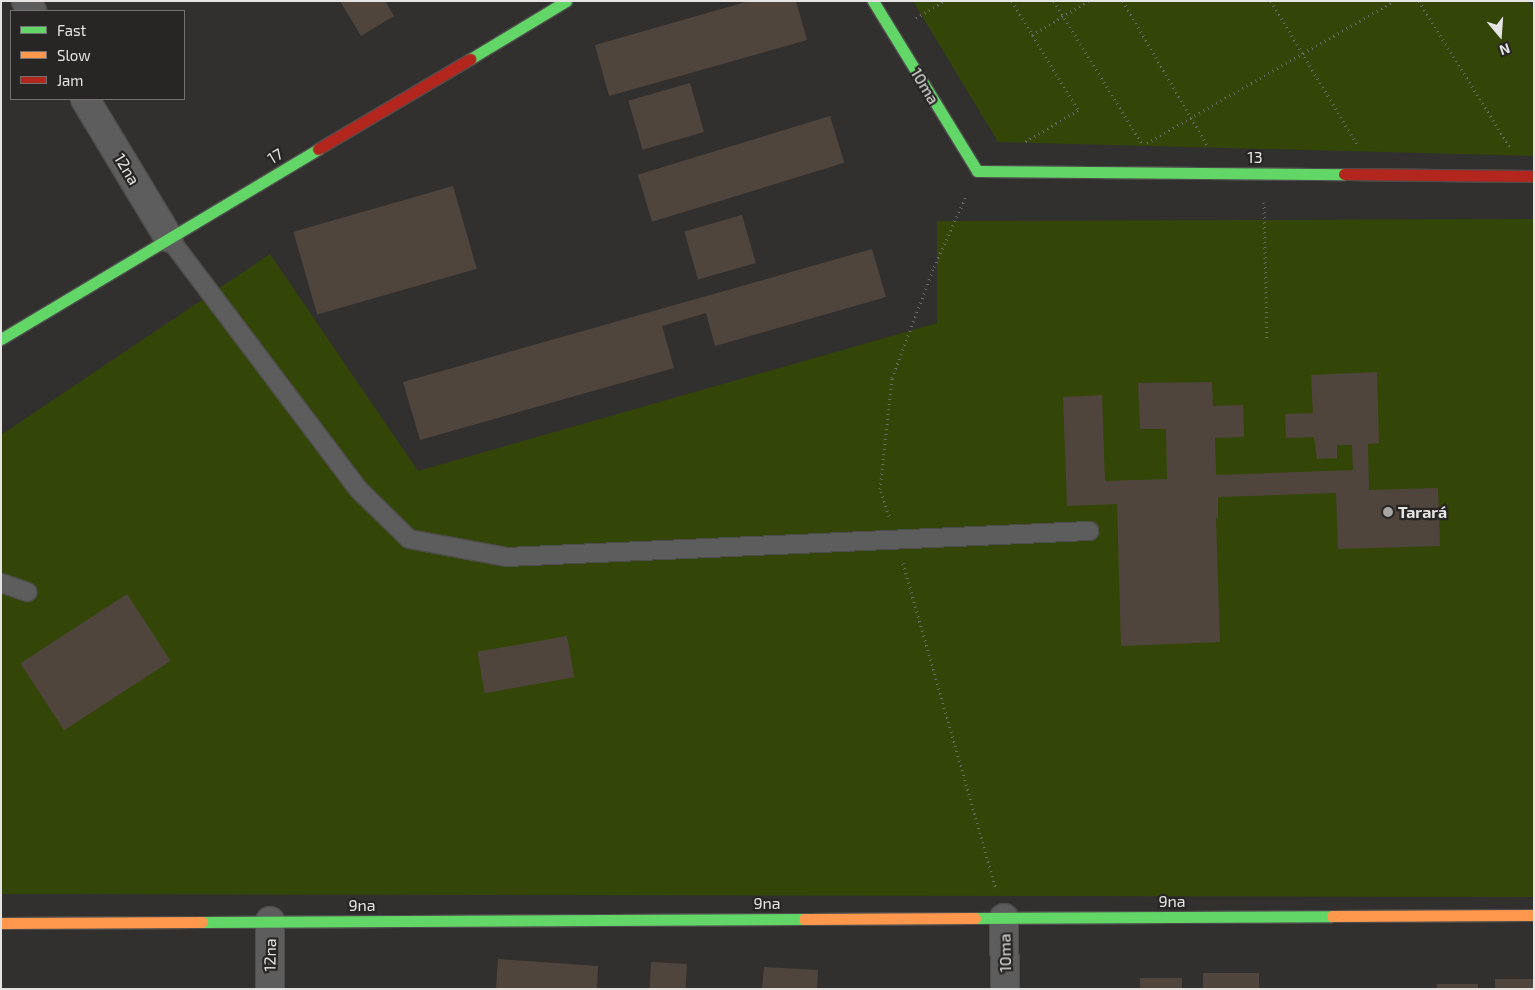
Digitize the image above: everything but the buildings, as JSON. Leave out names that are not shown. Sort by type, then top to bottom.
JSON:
[{"type":"street","name":"17","points":[[1,339],[566,1]]},
{"type":"street","name":"10ma","points":[[874,1],[977,171]]},
{"type":"street","name":"12na","points":[[86,100],[169,238]]},
{"type":"street","name":"13","points":[[977,171],[1530,176]]},
{"type":"street","name":"9na","points":[[1,923],[1534,915]]},
{"type":"street","name":"10ma","points":[[1004,918],[1005,989]]},
{"type":"street","name":"12na","points":[[270,921],[270,989]]},
{"type":"lane","points":[[169,238],[358,490],[409,539],[507,557],[1089,531]]},
{"type":"lane","points":[[1,582],[26,592]]},
{"type":"path","points":[[1012,1],[1078,110],[1019,146]]},
{"type":"path","points":[[1054,1],[1143,145],[1394,1]]},
{"type":"path","points":[[1032,35],[1088,1]]},
{"type":"path","points":[[1123,1],[1224,174]]},
{"type":"path","points":[[1270,1],[1375,175]]},
{"type":"path","points":[[1419,1],[1530,176]]},
{"type":"path","points":[[1263,174],[1267,341]]},
{"type":"green space","points":[[913,1],[1528,1],[1534,11],[1534,156],[998,142]]},
{"type":"green space","points":[[1534,219],[1534,897],[1,894],[1,435],[270,254],[418,471],[937,323],[937,221]]},
{"type":"traffic: fast","points":[[470,59],[566,1]]},
{"type":"traffic: fast","points":[[873,1],[977,171],[1344,174]]},
{"type":"traffic: fast","points":[[1,339],[318,149]]},
{"type":"traffic: fast","points":[[975,918],[1332,916]]},
{"type":"traffic: fast","points":[[202,922],[804,919]]},
{"type":"traffic: slow","points":[[1332,916],[1534,915]]},
{"type":"traffic: slow","points":[[804,919],[975,918]]},
{"type":"traffic: slow","points":[[1,923],[202,922]]},
{"type":"traffic: jam","points":[[318,149],[470,59]]},
{"type":"traffic: jam","points":[[1344,174],[1534,176]]},
{"type":"place","name":"Tarará","points":[[1388,512]]}]
